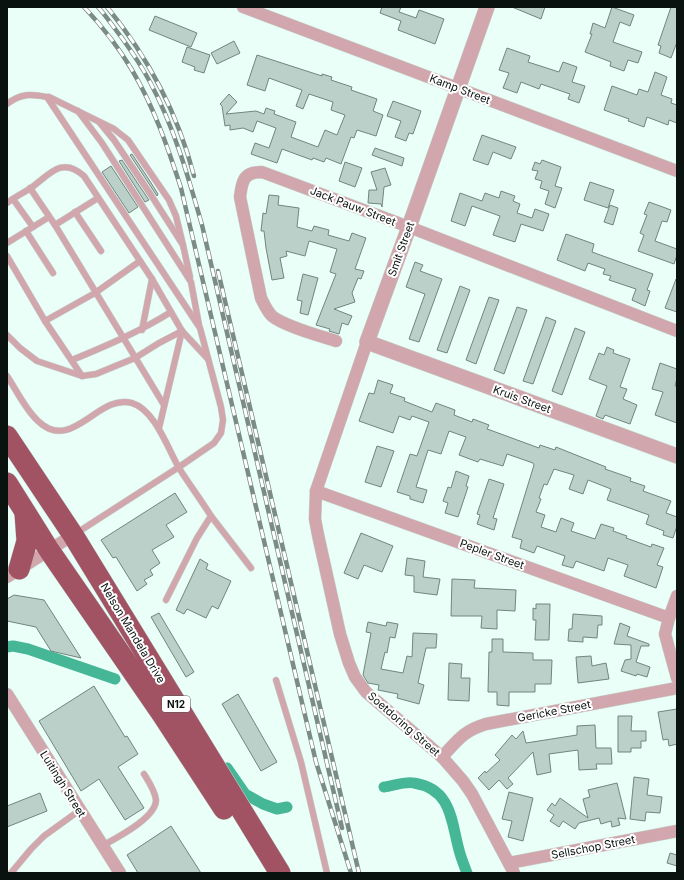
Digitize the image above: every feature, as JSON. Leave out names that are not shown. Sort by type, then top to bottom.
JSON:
[{"type":"highway","name":"Nelson Mandela Drive","points":[[7,436],[73,535],[280,873]]},
{"type":"highway","name":"Nelson Mandela Drive","points":[[7,482],[49,550],[162,714],[222,806],[262,873]]},
{"type":"highway","points":[[13,573],[27,541],[25,512]]},
{"type":"street","name":"Kamp Street","points":[[244,7],[677,171]]},
{"type":"street","name":"Smit Street","points":[[316,491],[367,342],[410,227],[487,7]]},
{"type":"street","name":"Jack Pauw Street","points":[[336,341],[282,322],[272,316],[266,309],[261,298],[240,197],[246,176],[252,172],[262,172],[410,227],[677,331]]},
{"type":"street","name":"Kruis Street","points":[[367,342],[677,456]]},
{"type":"street","name":"Pepler Street","points":[[316,491],[669,618]]},
{"type":"street","name":"Soetdoring Street","points":[[316,491],[315,518],[318,535],[340,634],[348,663],[355,677],[366,692],[442,757],[463,781],[472,794],[511,868]]},
{"type":"street","points":[[13,573],[73,535]]},
{"type":"street","points":[[677,596],[665,634],[677,678]]},
{"type":"street","name":"Gericke Street","points":[[442,757],[464,733],[473,728],[486,724],[677,688]]},
{"type":"street","name":"Luitingh Street","points":[[7,694],[120,873]]},
{"type":"street","name":"Sellschop Street","points":[[511,868],[677,831]]},
{"type":"lane","points":[[7,104],[14,98],[29,94],[47,97],[98,120],[114,129],[128,140],[158,182],[169,200],[176,216],[200,328],[224,420],[221,433],[214,442],[179,467],[73,535]]},
{"type":"lane","points":[[47,97],[200,328]]},
{"type":"lane","points":[[78,111],[102,143],[191,282]]},
{"type":"lane","points":[[98,120],[126,158],[183,245]]},
{"type":"lane","points":[[33,227],[10,201],[57,168],[67,166],[77,170],[84,176],[152,279],[182,331],[209,360]]},
{"type":"lane","points":[[30,188],[55,225],[164,405]]},
{"type":"lane","points":[[55,225],[98,198]]},
{"type":"lane","points":[[75,212],[100,251]]},
{"type":"lane","points":[[7,243],[50,217]]},
{"type":"lane","points":[[26,231],[53,272]]},
{"type":"lane","points":[[7,256],[45,321],[82,376]]},
{"type":"lane","points":[[45,321],[95,293],[140,261]]},
{"type":"lane","points":[[142,330],[152,279]]},
{"type":"lane","points":[[72,360],[142,330],[171,312]]},
{"type":"lane","points":[[7,335],[20,348],[38,361],[82,376],[96,374],[135,358],[182,331]]},
{"type":"lane","points":[[159,428],[182,331]]},
{"type":"lane","points":[[7,376],[39,422],[51,430],[64,431],[77,427],[106,406],[117,402],[132,403],[144,410],[159,428],[179,467],[211,516],[251,568]]},
{"type":"lane","points":[[166,600],[197,538],[211,516]]},
{"type":"lane","points":[[276,680],[301,762],[327,873]]},
{"type":"lane","points":[[102,846],[144,820],[152,812],[156,802],[153,791],[144,774]]},
{"type":"lane","points":[[11,873],[31,848],[44,836],[80,810]]},
{"type":"building","points":[[382,7],[401,7],[399,12],[416,18],[419,10],[444,19],[435,44],[398,30],[401,21],[380,13]]},
{"type":"building","points":[[512,7],[545,7],[541,19]]},
{"type":"building","points":[[612,7],[634,15],[630,26],[620,22],[613,42],[642,52],[638,63],[628,60],[624,71],[610,66],[611,62],[585,52],[592,34],[590,34],[593,23],[605,28]]},
{"type":"building","points":[[671,7],[677,7],[677,42],[671,58],[659,53],[661,46],[658,45]]},
{"type":"building","points":[[155,16],[197,33],[191,47],[149,30]]},
{"type":"building","points":[[234,41],[240,53],[217,64],[211,53]]},
{"type":"building","points":[[187,47],[210,55],[204,73],[194,70],[195,67],[182,62]]},
{"type":"building","points":[[507,48],[530,56],[528,62],[559,72],[563,62],[577,67],[572,82],[585,86],[579,103],[568,99],[570,94],[541,84],[539,89],[521,82],[517,93],[503,88],[509,73],[499,70]]},
{"type":"building","points":[[257,55],[322,76],[322,74],[332,77],[331,80],[352,87],[351,90],[377,99],[373,111],[383,115],[376,136],[357,130],[354,138],[351,137],[341,164],[326,158],[324,162],[313,158],[312,160],[282,149],[277,163],[251,154],[255,143],[269,148],[276,128],[257,121],[253,132],[243,128],[230,130],[230,125],[225,126],[222,106],[220,104],[229,94],[237,102],[226,114],[256,111],[264,114],[266,108],[275,111],[274,114],[296,122],[291,137],[318,147],[325,130],[337,135],[345,115],[331,110],[333,102],[309,94],[303,109],[296,106],[302,90],[269,78],[265,91],[247,85]]},
{"type":"building","points":[[655,72],[667,77],[661,95],[672,99],[671,103],[677,105],[677,123],[669,120],[668,125],[647,117],[644,127],[628,121],[629,119],[604,110],[612,86],[637,95],[639,89],[648,92]]},
{"type":"building","points":[[393,101],[421,111],[413,134],[409,133],[406,141],[395,137],[401,121],[387,116]]},
{"type":"building","points":[[482,135],[516,147],[511,159],[493,152],[488,165],[473,160]]},
{"type":"building","points":[[375,148],[404,158],[402,166],[372,155]]},
{"type":"building","points":[[132,154],[158,194],[157,196],[130,155]]},
{"type":"building","points":[[122,160],[149,200],[145,202],[119,161]]},
{"type":"building","points":[[542,160],[561,167],[555,186],[562,188],[555,208],[545,204],[549,191],[540,188],[542,181],[535,179],[538,171],[532,170],[535,162],[540,164]]},
{"type":"building","points":[[345,162],[362,168],[355,187],[339,181]]},
{"type":"building","points":[[111,166],[138,207],[129,213],[102,172]]},
{"type":"building","points":[[385,168],[391,185],[384,187],[382,207],[381,204],[368,203],[369,190],[377,190],[371,172]]},
{"type":"building","points":[[590,182],[614,190],[608,208],[584,200]]},
{"type":"building","points":[[501,191],[515,196],[513,201],[520,204],[517,213],[532,218],[535,209],[549,214],[543,231],[521,224],[515,242],[493,235],[500,216],[472,206],[465,226],[451,221],[460,193],[482,201],[485,193],[499,198]]},
{"type":"building","points":[[269,195],[279,196],[278,205],[299,208],[297,227],[312,231],[314,226],[329,230],[328,235],[349,241],[352,233],[366,238],[355,269],[364,271],[361,279],[358,278],[352,293],[355,302],[334,309],[352,316],[348,325],[342,323],[339,334],[329,331],[330,329],[316,325],[336,274],[330,272],[337,249],[309,241],[305,256],[286,251],[287,256],[280,258],[284,278],[272,280],[264,231],[261,231],[263,213],[266,214]]},
{"type":"building","points":[[649,202],[671,210],[667,222],[662,221],[655,241],[677,249],[674,264],[638,251],[644,235],[640,233],[647,215],[644,214]]},
{"type":"building","points":[[610,205],[618,208],[613,225],[604,222]]},
{"type":"building","points":[[566,234],[594,244],[592,252],[653,274],[647,290],[650,291],[645,306],[632,300],[636,289],[609,280],[611,276],[603,274],[605,269],[588,263],[585,271],[557,260]]},
{"type":"building","points":[[415,262],[423,265],[420,271],[442,279],[419,342],[409,339],[425,294],[406,287]]},
{"type":"building","points":[[303,274],[318,278],[308,315],[300,313],[302,301],[297,300]]},
{"type":"building","points":[[677,279],[677,312],[665,308]]},
{"type":"building","points":[[460,286],[470,290],[447,353],[437,350]]},
{"type":"building","points":[[489,297],[499,300],[476,364],[466,360]]},
{"type":"building","points":[[517,307],[527,310],[504,374],[494,370]]},
{"type":"building","points":[[546,317],[556,321],[533,384],[523,381]]},
{"type":"building","points":[[575,328],[585,332],[562,395],[552,391]]},
{"type":"building","points":[[607,347],[614,350],[613,353],[630,359],[620,387],[627,389],[623,399],[637,405],[630,424],[605,415],[603,419],[596,416],[607,386],[589,379],[599,353],[604,355]]},
{"type":"building","points":[[660,363],[677,369],[675,386],[677,386],[677,423],[655,415],[663,392],[652,389]]},
{"type":"building","points":[[378,380],[393,385],[390,393],[405,398],[404,401],[432,412],[436,403],[455,410],[454,415],[472,422],[473,419],[489,425],[487,429],[539,448],[540,445],[555,450],[556,447],[606,467],[605,469],[631,478],[630,481],[645,486],[643,491],[671,501],[666,513],[677,517],[677,526],[673,538],[663,535],[664,531],[646,524],[649,515],[607,500],[611,489],[588,480],[583,494],[569,489],[574,475],[554,469],[547,485],[544,484],[539,498],[541,499],[536,512],[545,515],[541,527],[556,532],[561,518],[574,523],[571,531],[595,539],[601,524],[614,528],[613,531],[627,536],[626,538],[651,547],[652,544],[664,548],[657,565],[663,567],[656,588],[624,576],[628,565],[608,558],[604,571],[576,561],[573,568],[562,565],[565,556],[537,546],[534,553],[520,548],[522,540],[512,537],[534,465],[533,463],[507,454],[503,466],[480,459],[478,462],[459,455],[466,437],[449,431],[441,454],[428,450],[416,487],[427,490],[423,503],[410,499],[410,496],[397,492],[410,454],[417,456],[429,422],[412,416],[410,420],[399,416],[393,433],[359,421],[369,393],[374,394]]},
{"type":"building","points":[[377,446],[394,451],[381,487],[365,482]]},
{"type":"building","points":[[456,471],[469,476],[466,486],[468,487],[458,517],[445,513],[448,503],[443,501],[448,487],[451,488]]},
{"type":"building","points":[[489,479],[504,484],[493,518],[497,519],[494,530],[477,524],[480,515],[477,514]]},
{"type":"building","points":[[175,493],[187,512],[166,525],[174,537],[152,550],[160,563],[150,570],[153,575],[144,580],[147,584],[137,591],[116,557],[113,558],[101,540]]},
{"type":"building","points":[[361,533],[393,546],[382,572],[364,565],[358,579],[344,573]]},
{"type":"building","points":[[407,558],[425,561],[423,577],[440,579],[437,595],[414,592],[414,576],[405,575]]},
{"type":"building","points":[[200,559],[208,564],[206,569],[231,581],[218,609],[212,606],[206,618],[187,609],[184,614],[176,610]]},
{"type":"building","points":[[452,579],[475,580],[474,588],[516,590],[515,611],[497,610],[497,629],[481,628],[482,616],[451,616]]},
{"type":"building","points":[[14,595],[44,600],[81,658],[51,651],[36,627],[7,621],[7,599]]},
{"type":"building","points":[[536,604],[550,604],[549,640],[535,640],[536,620],[533,620],[533,608],[536,609]]},
{"type":"building","points":[[159,613],[194,672],[186,677],[151,617]]},
{"type":"building","points":[[573,614],[602,616],[602,625],[598,625],[597,638],[583,637],[583,642],[568,641],[569,629],[572,629]]},
{"type":"building","points":[[368,622],[386,626],[387,622],[398,624],[395,638],[390,637],[387,653],[385,652],[381,669],[403,673],[407,656],[412,657],[413,633],[437,634],[436,648],[426,648],[418,683],[424,685],[419,704],[397,698],[398,694],[378,690],[379,685],[368,683],[363,675],[371,633],[366,632]]},
{"type":"building","points":[[620,623],[630,627],[627,636],[649,644],[649,646],[641,646],[636,662],[650,667],[647,677],[637,674],[636,676],[621,671],[625,660],[631,659],[631,645],[614,644]]},
{"type":"building","points":[[492,639],[503,639],[503,652],[533,653],[533,660],[552,660],[551,684],[535,684],[535,692],[509,692],[509,706],[497,705],[497,692],[488,692],[489,652],[492,652]]},
{"type":"building","points":[[591,656],[592,666],[606,663],[609,679],[578,683],[576,657]]},
{"type":"building","points":[[449,663],[462,664],[461,678],[470,678],[469,701],[448,700]]},
{"type":"building","points":[[94,686],[125,737],[127,736],[138,754],[118,767],[144,808],[125,820],[99,779],[81,791],[39,721]]},
{"type":"building","points":[[238,694],[277,762],[261,771],[222,704]]},
{"type":"building","points":[[677,709],[677,744],[669,746],[668,739],[663,740],[658,712]]},
{"type":"building","points":[[618,716],[632,716],[631,731],[646,731],[646,741],[641,741],[641,748],[631,748],[631,752],[618,752]]},
{"type":"building","points":[[595,725],[596,748],[611,748],[612,764],[596,764],[597,769],[579,770],[578,750],[549,754],[551,772],[537,775],[533,752],[508,778],[513,784],[507,789],[499,780],[489,790],[478,778],[500,760],[495,755],[512,735],[516,739],[523,731],[526,743],[577,735],[577,726]]},
{"type":"building","points":[[634,777],[649,779],[647,795],[662,797],[660,813],[646,812],[645,821],[630,819]]},
{"type":"building","points":[[617,783],[626,819],[618,818],[620,825],[612,827],[611,821],[601,824],[599,818],[579,823],[575,829],[563,821],[559,827],[550,821],[554,815],[547,810],[552,803],[555,806],[560,798],[588,818],[583,799],[590,797],[588,790]]},
{"type":"building","points":[[509,792],[533,798],[523,841],[508,837],[512,821],[502,819]]},
{"type":"building","points":[[40,793],[47,811],[7,827],[7,806]]},
{"type":"building","points":[[171,826],[201,873],[138,873],[127,855]]},
{"type":"building","points":[[670,853],[677,855],[677,866],[667,863]]},
{"type":"waterway","points":[[7,647],[13,646],[28,649],[115,679]]},
{"type":"waterway","points":[[227,768],[245,794],[263,804],[277,809],[287,807]]},
{"type":"waterway","points":[[384,787],[403,783],[414,783],[427,786],[443,799],[448,808],[467,873]]},
{"type":"railway","points":[[84,7],[116,45],[140,84],[160,128],[181,188],[316,762],[351,873]]},
{"type":"railway","points":[[98,7],[126,43],[159,99],[180,152],[202,225],[342,828]]},
{"type":"railway","points":[[107,7],[136,46],[160,87],[179,130],[194,176]]},
{"type":"railway","points":[[218,271],[359,873]]}]
